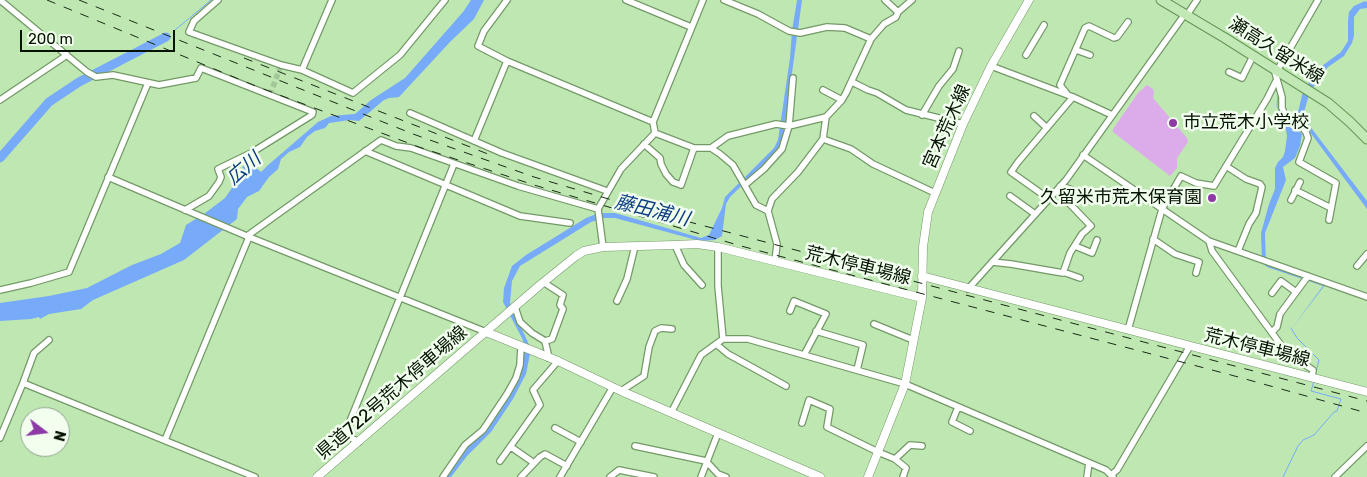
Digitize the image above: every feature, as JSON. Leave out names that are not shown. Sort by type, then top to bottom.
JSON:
[{"type":"main road","name":"宮本荒木線","points":[[922,276],[925,226],[935,193],[963,124],[991,66],[1029,0]]},
{"type":"main road","name":"瀬高久留米線","points":[[1161,0],[1253,56],[1276,74],[1328,103],[1367,139]]},
{"type":"main road","name":"荒木停車場線","points":[[486,332],[543,282],[584,251],[603,247],[697,244],[718,246],[922,298],[922,276],[1367,392]]},
{"type":"main road","points":[[868,477],[905,384],[922,298]]},
{"type":"main road","points":[[486,332],[558,361],[621,391],[820,477]]},
{"type":"main road","name":"県道722号荒木停車場線","points":[[317,477],[486,332]]},
{"type":"street","points":[[0,0],[87,72],[96,77],[113,75],[129,77],[159,85],[196,78],[201,68],[313,112],[312,115],[251,153],[218,169],[221,177],[220,182],[209,196],[185,210]]},
{"type":"street","points":[[218,0],[194,21],[189,32],[281,65],[302,70],[353,93],[400,55],[445,0]]},
{"type":"street","points":[[302,70],[332,0]]},
{"type":"street","points":[[507,0],[484,31],[478,46],[507,61],[653,122]]},
{"type":"street","points":[[626,0],[691,27]]},
{"type":"street","points":[[655,133],[653,122],[703,0]]},
{"type":"street","points":[[724,0],[758,14],[789,31],[800,33],[828,27],[845,28],[871,40]]},
{"type":"street","points":[[885,0],[898,12]]},
{"type":"street","points":[[711,148],[728,136],[776,124],[788,126],[826,117],[842,100],[871,40],[884,24],[896,17],[898,12],[912,0]]},
{"type":"street","points":[[968,289],[1060,186],[1197,0]]},
{"type":"street","points":[[1128,330],[1162,209],[1181,176],[1196,183],[1214,186],[1267,99],[1276,74],[1318,0]]},
{"type":"street","points":[[1070,96],[1060,85],[1085,28],[1089,26],[1114,38],[1117,37],[1128,22]]},
{"type":"street","points":[[1026,55],[1044,25]]},
{"type":"street","points":[[1076,50],[1090,55]]},
{"type":"street","points":[[922,115],[939,86],[953,69],[959,51]]},
{"type":"street","points":[[0,100],[67,55]]},
{"type":"street","points":[[1229,72],[1242,78],[1253,56]]},
{"type":"street","points":[[474,141],[507,61]]},
{"type":"street","points":[[991,66],[1070,96],[1112,115]]},
{"type":"street","points":[[1276,74],[1282,97],[1282,108],[1286,118],[1290,122],[1300,124],[1307,136],[1299,162],[1336,183],[1329,220]]},
{"type":"street","points":[[745,185],[782,149],[788,126],[793,78]]},
{"type":"street","points":[[852,82],[884,96],[906,110],[963,124]]},
{"type":"street","points":[[0,290],[69,272],[148,83]]},
{"type":"street","points":[[823,90],[842,100]]},
{"type":"street","points":[[1049,199],[1011,172],[1070,96]]},
{"type":"street","points":[[410,113],[474,141],[607,191]]},
{"type":"street","points":[[1034,116],[1047,128]]},
{"type":"street","points":[[775,261],[776,241],[768,212],[772,199],[798,172],[823,139],[826,117]]},
{"type":"street","points":[[603,247],[598,209],[621,169],[655,133]]},
{"type":"street","points":[[655,133],[694,148],[711,148],[720,154],[733,165],[756,205],[768,212]]},
{"type":"street","points":[[823,139],[851,149],[873,164],[935,193]]},
{"type":"street","points":[[165,440],[247,236],[381,140],[396,146],[411,148],[518,186],[598,209]]},
{"type":"street","points":[[644,144],[660,158],[661,164],[673,182],[681,184],[694,148]]},
{"type":"street","points":[[366,151],[520,216],[570,223]]},
{"type":"street","points":[[1083,155],[1210,241],[1367,297]]},
{"type":"street","points":[[359,442],[347,436],[346,431],[454,164]]},
{"type":"street","points":[[1226,166],[1246,179],[1260,184],[1262,187],[1256,213],[1249,224],[1238,251]]},
{"type":"street","points":[[108,177],[192,214],[486,332]]},
{"type":"street","points":[[1291,200],[1300,182]]},
{"type":"street","points":[[1060,186],[1073,190],[1067,201],[1091,226],[1082,234],[1066,261],[1063,272]]},
{"type":"street","points":[[1295,190],[1331,208]]},
{"type":"street","points":[[1010,196],[1035,214]]},
{"type":"street","points":[[1154,239],[1175,254],[1199,262],[1196,273]]},
{"type":"street","points":[[1075,246],[1092,253],[1097,240]]},
{"type":"street","points":[[1210,241],[1212,251],[1286,352],[1313,370],[1312,378]]},
{"type":"street","points":[[675,245],[684,266],[702,285]]},
{"type":"street","points":[[617,301],[627,279],[635,246]]},
{"type":"street","points":[[718,246],[718,286],[723,339]]},
{"type":"street","points":[[1357,266],[1367,254]]},
{"type":"street","points":[[992,262],[1063,272],[1080,278]]},
{"type":"street","points":[[1272,332],[1277,327],[1280,314],[1308,276]]},
{"type":"street","points":[[1272,293],[1281,281],[1296,292]]},
{"type":"street","points":[[543,282],[563,296],[560,305],[563,309],[552,339],[545,341]]},
{"type":"street","points":[[790,311],[794,301],[826,314],[804,355]]},
{"type":"street","points":[[515,307],[520,322],[545,341],[549,358]]},
{"type":"street","points":[[874,324],[914,340]]},
{"type":"street","points":[[621,391],[644,376],[649,347],[655,331],[660,328],[672,329]]},
{"type":"street","points":[[816,331],[863,345],[857,370]]},
{"type":"street","points":[[671,413],[701,355],[723,339],[748,339],[905,384],[1106,470],[1112,476],[1190,346]]},
{"type":"street","points":[[0,438],[34,353],[49,340]]},
{"type":"street","points":[[716,344],[728,354],[786,386]]},
{"type":"street","points":[[443,477],[466,445],[483,430],[507,394],[516,378],[520,365],[520,346]]},
{"type":"street","points":[[500,461],[540,406],[533,390],[558,361]]},
{"type":"street","points":[[23,383],[255,477]]},
{"type":"street","points":[[560,477],[613,387]]},
{"type":"street","points":[[802,423],[809,400],[830,409],[827,427],[896,459],[906,468],[903,477]]},
{"type":"street","points":[[958,407],[952,422],[970,431]]},
{"type":"street","points":[[555,428],[581,442]]},
{"type":"street","points":[[701,477],[718,433]]},
{"type":"street","points":[[896,459],[910,445],[922,446]]},
{"type":"street","points":[[635,446],[706,461],[718,474],[726,477]]},
{"type":"street","points":[[1336,477],[1367,446]]},
{"type":"street","points":[[511,447],[534,463]]},
{"type":"street","points":[[521,477],[540,456],[545,454],[567,466]]},
{"type":"street","points":[[1086,477],[1089,464]]},
{"type":"street","points":[[610,477],[619,470],[654,477]]},
{"type":"shaded area","points":[[1147,85],[1153,89],[1153,98],[1187,138],[1188,142],[1177,158],[1177,168],[1170,176],[1113,132],[1113,129],[1138,93]]},
{"type":"water","name":"広川","points":[[471,0],[484,0],[474,19],[399,97],[384,100],[359,121],[350,120],[329,123],[325,128],[315,131],[307,137],[300,147],[289,152],[281,159],[278,169],[269,177],[259,191],[247,197],[238,209],[237,219],[184,260],[93,300],[81,309],[49,314],[40,319],[39,317],[0,321],[0,303],[87,288],[132,265],[161,254],[180,243],[186,225],[225,198],[234,185],[243,177],[244,169],[242,167],[250,163],[261,172],[318,122],[331,116],[355,114],[371,100],[405,78],[463,12]]},
{"type":"water","points":[[797,0],[802,0],[785,124],[780,146],[730,197],[726,204],[722,236],[715,240],[700,241],[615,218],[604,218],[591,222],[520,266],[512,281],[510,303],[531,349],[526,374],[513,399],[491,432],[467,456],[451,477],[446,477],[513,387],[523,340],[503,302],[504,288],[512,266],[526,255],[586,218],[599,213],[615,213],[701,238],[709,235],[722,208],[725,197],[774,148],[778,140]]},
{"type":"water","points":[[1365,1],[1367,2],[1367,8],[1360,9],[1354,17],[1352,43],[1344,56],[1328,67],[1319,77],[1309,95],[1304,112],[1309,125],[1367,201],[1367,209],[1301,120],[1297,128],[1302,134],[1300,146],[1295,158],[1283,167],[1286,180],[1265,233],[1266,265],[1325,285],[1292,328],[1323,286],[1267,267],[1262,263],[1261,233],[1275,189],[1275,168],[1285,151],[1287,136],[1285,124],[1288,127],[1294,125],[1303,91],[1319,68],[1341,52],[1348,41],[1349,12],[1354,6]]},
{"type":"waterway","points":[[175,30],[211,0]]},
{"type":"waterway","points":[[0,158],[49,102],[79,82],[166,37]]},
{"type":"waterway","points":[[1282,68],[1300,37]]},
{"type":"waterway","points":[[1089,153],[1163,50]]},
{"type":"waterway","points":[[1276,87],[1278,94],[1277,106],[1285,124]]},
{"type":"waterway","points":[[1291,328],[1297,338],[1319,360],[1316,372]]},
{"type":"waterway","points":[[1283,477],[1298,446],[1303,440],[1314,435],[1337,411],[1341,399],[1311,391],[1314,381]]},
{"type":"tunnel","points":[[270,95],[281,65]]},
{"type":"railway","points":[[47,0],[258,87],[419,147],[534,185],[741,246],[1231,375],[1367,413]]},
{"type":"railway","points":[[79,0],[413,134],[534,177],[663,215],[1367,401]]},
{"type":"railway","points":[[244,58],[493,156]]},
{"type":"place","name":"市立荒木小学校","points":[[1173,123]]},
{"type":"place","name":"久留米市荒木保育園","points":[[1212,198]]},
{"type":"water label","name":"藤田浦川","points":[[652,211]]}]
